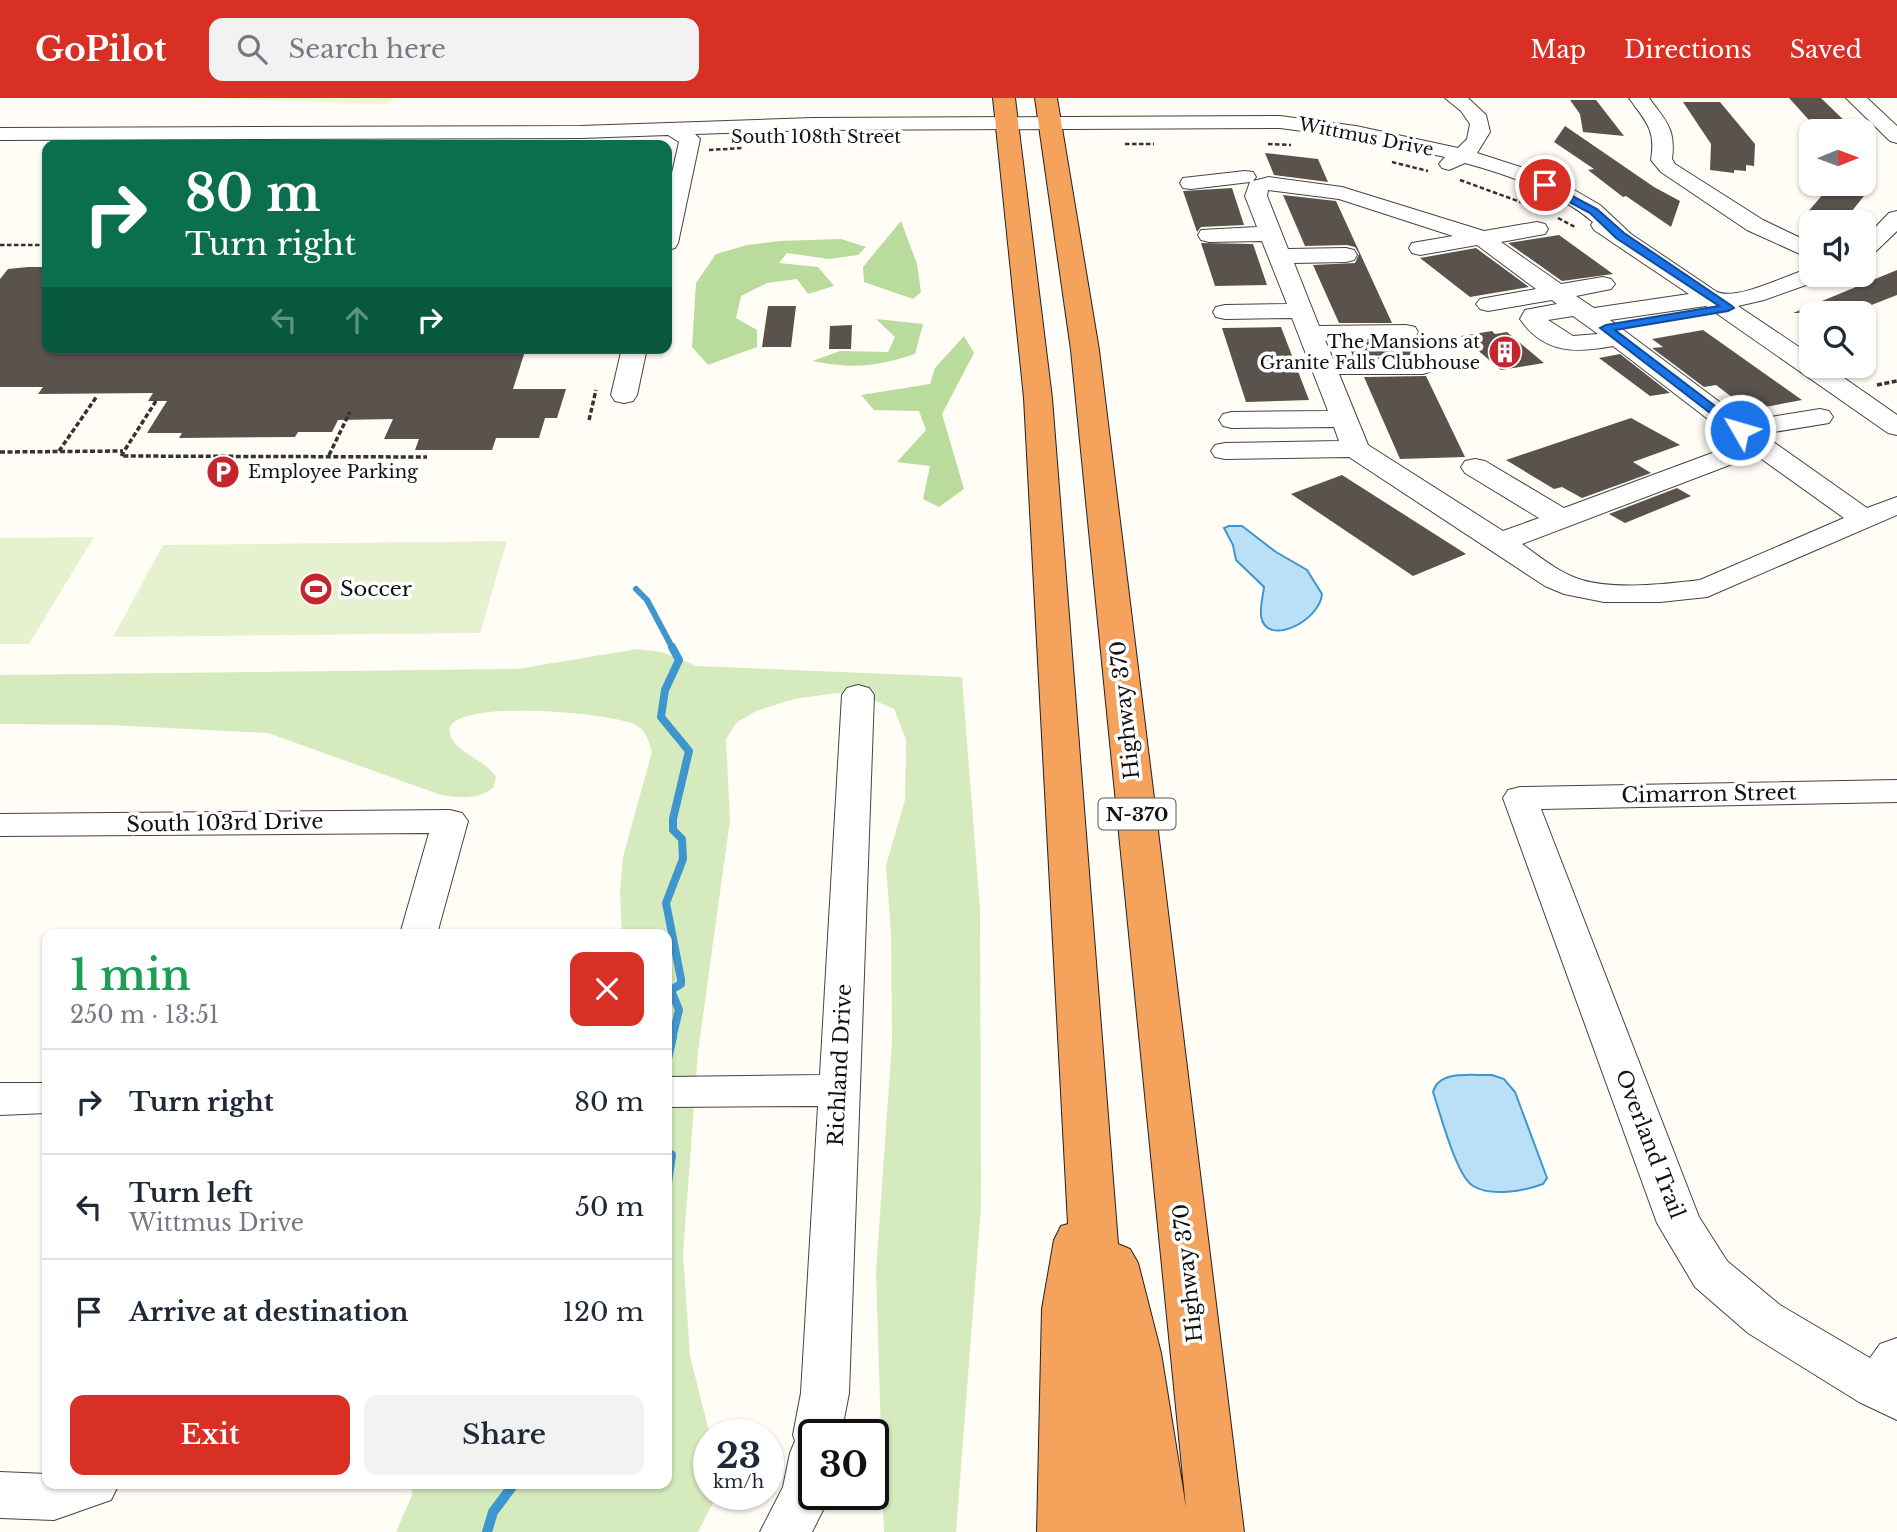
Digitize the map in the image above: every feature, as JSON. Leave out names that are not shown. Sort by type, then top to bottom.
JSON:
[{"type":"highway","points":[[1007,119],[1038,398],[1112,1532]]},
{"type":"highway","name":"Highway 370","points":[[1050,119],[1085,350],[1216,1532]]},
{"type":"highway","points":[[1065,1532],[1067,1309],[1089,1169]]},
{"type":"highway","points":[[1089,1169],[1135,1353],[1162,1532]]},
{"type":"street","points":[[908,98],[909,128]]},
{"type":"street","points":[[1455,98],[1476,113],[1480,122],[1478,140],[1456,160]]},
{"type":"street","points":[[1639,98],[1661,128],[1664,142],[1661,160],[1668,168],[1755,225],[1799,246]]},
{"type":"street","points":[[1856,98],[1897,137]]},
{"type":"street","name":"South 108th Street","points":[[0,134],[339,140],[580,132],[909,128],[1007,119]]},
{"type":"street","name":"South 108th Street","points":[[672,141],[1007,119]]},
{"type":"street","name":"Wittmus Drive","points":[[1007,119],[1050,119],[1305,138],[1456,160],[1548,198],[1620,236],[1799,358]]},
{"type":"street","name":"South 108th Street","points":[[580,132],[662,140]]},
{"type":"street","points":[[672,205],[683,142]]},
{"type":"street","points":[[1255,158],[1254,181],[1258,186],[1256,196],[1356,449],[1370,461],[1558,581],[1576,589],[1602,592],[1692,591],[1707,588],[1897,505]]},
{"type":"street","points":[[1191,183],[1254,181],[1366,189],[1480,237],[1749,438],[1852,513],[1863,518]]},
{"type":"street","points":[[1876,241],[1897,218]]},
{"type":"street","points":[[1420,248],[1537,229]]},
{"type":"street","points":[[1209,235],[1346,255]]},
{"type":"street","points":[[1598,323],[1720,303],[1756,295],[1799,280]]},
{"type":"street","points":[[1488,304],[1603,284]]},
{"type":"street","points":[[1226,303],[1303,313],[1406,332]]},
{"type":"street","points":[[1303,313],[1376,316]]},
{"type":"street","points":[[624,395],[634,354]]},
{"type":"street","points":[[1324,367],[1423,366]]},
{"type":"street","name":"Wittmus Drive","points":[[1828,378],[1897,427]]},
{"type":"street","points":[[1500,542],[1561,519],[1749,438],[1820,417]]},
{"type":"street","points":[[1232,420],[1345,419]]},
{"type":"street","points":[[1225,452],[1356,449]]},
{"type":"street","points":[[1475,467],[1561,519]]},
{"type":"street","name":"Richland Drive","points":[[820,1419],[825,1393],[859,695]]},
{"type":"street","name":"Cimarron Street","points":[[1520,798],[1897,791]]},
{"type":"street","name":"Overland Trail","points":[[1520,798],[1679,1223],[1711,1274],[1764,1319],[1890,1381]]},
{"type":"street","name":"South 103rd Drive","points":[[0,825],[450,821],[420,929]]},
{"type":"street","points":[[672,1091],[839,1090]]},
{"type":"street","points":[[0,1099],[42,1098]]},
{"type":"street","points":[[0,1495],[54,1497],[79,1489]]},
{"type":"street","points":[[785,1532],[798,1508]]},
{"type":"path","points":[[0,245],[42,245]]},
{"type":"path","points":[[1866,387],[1897,381]]},
{"type":"path","points":[[58,452],[97,396]]},
{"type":"path","points":[[156,401],[121,456],[427,457]]},
{"type":"path","points":[[589,420],[593,404]]},
{"type":"path","points":[[329,455],[350,412]]},
{"type":"path","points":[[0,452],[124,451]]},
{"type":"shaded area","points":[[199,98],[394,98],[387,104]]},
{"type":"green space","points":[[901,221],[917,264],[921,292],[913,299],[864,282],[863,267]]},
{"type":"green space","points":[[841,239],[866,247],[858,255],[829,259],[787,253],[779,263],[818,267],[834,286],[808,294],[797,279],[767,283],[741,296],[736,318],[757,330],[757,347],[708,365],[692,347],[696,283],[716,254],[747,245],[779,241]]},
{"type":"green space","points":[[876,319],[923,324],[915,354],[888,362],[864,365],[812,361],[840,351],[888,352],[895,337]]},
{"type":"green space","points":[[964,336],[974,353],[942,414],[964,489],[939,507],[923,499],[930,466],[897,462],[926,430],[919,411],[874,410],[861,395],[930,384],[935,368]]},
{"type":"green space","points":[[94,537],[29,644],[0,644],[0,538]]},
{"type":"green space","name":"Soccer","points":[[507,541],[480,633],[113,637],[163,545]]},
{"type":"green space","points":[[637,649],[662,652],[696,666],[962,677],[980,909],[981,1207],[956,1532],[884,1532],[883,1510],[889,1510],[889,1419],[881,1419],[876,1272],[892,1041],[891,934],[886,865],[905,800],[906,739],[894,709],[869,698],[837,693],[794,699],[756,711],[736,723],[726,739],[730,820],[698,1052],[683,1254],[690,1356],[706,1419],[693,1419],[693,1510],[709,1510],[698,1532],[396,1532],[413,1489],[672,1489],[672,929],[622,929],[620,891],[623,857],[652,752],[647,737],[636,725],[621,720],[564,712],[498,711],[471,715],[454,722],[450,734],[458,747],[496,777],[493,788],[474,796],[441,795],[268,733],[110,725],[0,724],[0,675],[517,669]]},
{"type":"water","points":[[1242,526],[1276,552],[1307,570],[1322,594],[1319,604],[1303,621],[1282,630],[1272,630],[1265,625],[1261,616],[1264,587],[1236,560],[1233,545],[1224,528]]},
{"type":"water","points":[[1492,1075],[1504,1079],[1515,1092],[1547,1178],[1543,1184],[1517,1191],[1489,1191],[1473,1186],[1461,1170],[1449,1143],[1433,1092],[1436,1085],[1449,1077]]},
{"type":"building","points":[[1789,98],[1821,98],[1843,119],[1808,119]]},
{"type":"building","points":[[1570,100],[1596,100],[1624,136],[1583,132],[1580,114]]},
{"type":"building","points":[[1683,102],[1720,102],[1755,144],[1754,166],[1746,165],[1746,171],[1734,170],[1734,173],[1710,170],[1711,144]]},
{"type":"building","points":[[1565,126],[1654,187],[1680,201],[1671,227],[1626,196],[1623,197],[1588,170],[1594,169],[1554,142]]},
{"type":"building","points":[[1265,153],[1318,159],[1328,182],[1274,175]]},
{"type":"building","points":[[1232,188],[1244,225],[1201,227],[1197,232],[1183,191]]},
{"type":"building","points":[[1283,195],[1336,201],[1392,323],[1339,323],[1313,265],[1355,263],[1359,254],[1355,247],[1347,245],[1305,246]]},
{"type":"building","points":[[1822,196],[1864,196],[1853,210],[1809,210]]},
{"type":"building","points":[[1559,235],[1613,274],[1562,281],[1508,243]]},
{"type":"building","points":[[1201,243],[1253,244],[1267,285],[1215,286]]},
{"type":"building","points":[[1476,248],[1529,287],[1470,297],[1420,258]]},
{"type":"building","points":[[42,267],[42,354],[524,354],[513,389],[566,389],[557,418],[545,418],[539,438],[496,438],[492,450],[415,450],[419,439],[384,439],[393,419],[338,420],[332,432],[298,432],[295,437],[179,438],[182,433],[147,433],[167,401],[148,401],[153,393],[38,394],[43,387],[0,387],[0,279],[8,269]]},
{"type":"building","points":[[1897,270],[1897,295],[1876,303],[1876,301],[1822,301],[1856,287],[1876,287],[1876,279]]},
{"type":"building","points":[[768,306],[796,306],[791,347],[762,347]]},
{"type":"building","points":[[852,325],[851,349],[829,349],[830,326]]},
{"type":"building","points":[[1281,327],[1309,400],[1246,402],[1222,328]]},
{"type":"building","points":[[1703,330],[1802,400],[1749,410],[1716,385],[1704,387],[1652,348],[1663,347],[1652,339]]},
{"type":"building","name":"The Mansions at Granite Falls Clubhouse","points":[[1492,331],[1495,334],[1507,332],[1544,363],[1501,370],[1461,336]]},
{"type":"building","points":[[1409,341],[1416,355],[1353,356],[1347,342]]},
{"type":"building","points":[[1620,354],[1670,393],[1650,396],[1599,358]]},
{"type":"building","points":[[1426,376],[1465,457],[1400,459],[1364,377]]},
{"type":"building","points":[[1631,418],[1680,445],[1633,462],[1651,473],[1582,498],[1562,487],[1554,489],[1506,460]]},
{"type":"building","points":[[1342,475],[1466,554],[1413,576],[1291,494]]},
{"type":"building","points":[[1677,488],[1691,496],[1625,523],[1609,514]]},
{"type":"waterway","points":[[636,589],[647,600],[673,649]]},
{"type":"waterway","points":[[671,929],[666,903],[683,859],[682,839],[673,830],[673,819],[689,751],[661,717],[665,690],[679,660],[672,647]]},
{"type":"waterway","points":[[672,933],[681,984],[672,989]]},
{"type":"waterway","points":[[672,992],[679,1010],[672,1039]]},
{"type":"waterway","points":[[487,1532],[493,1512],[510,1489]]},
{"type":"place","name":"The Mansions at Granite Falls Clubhouse","points":[[1505,352]]},
{"type":"place","name":"Employee Parking","points":[[223,472]]},
{"type":"place","name":"Soccer","points":[[316,589]]},
{"type":"route","points":[[1545,185],[1593,211],[1620,236],[1728,308],[1606,328],[1740,430]]}]
